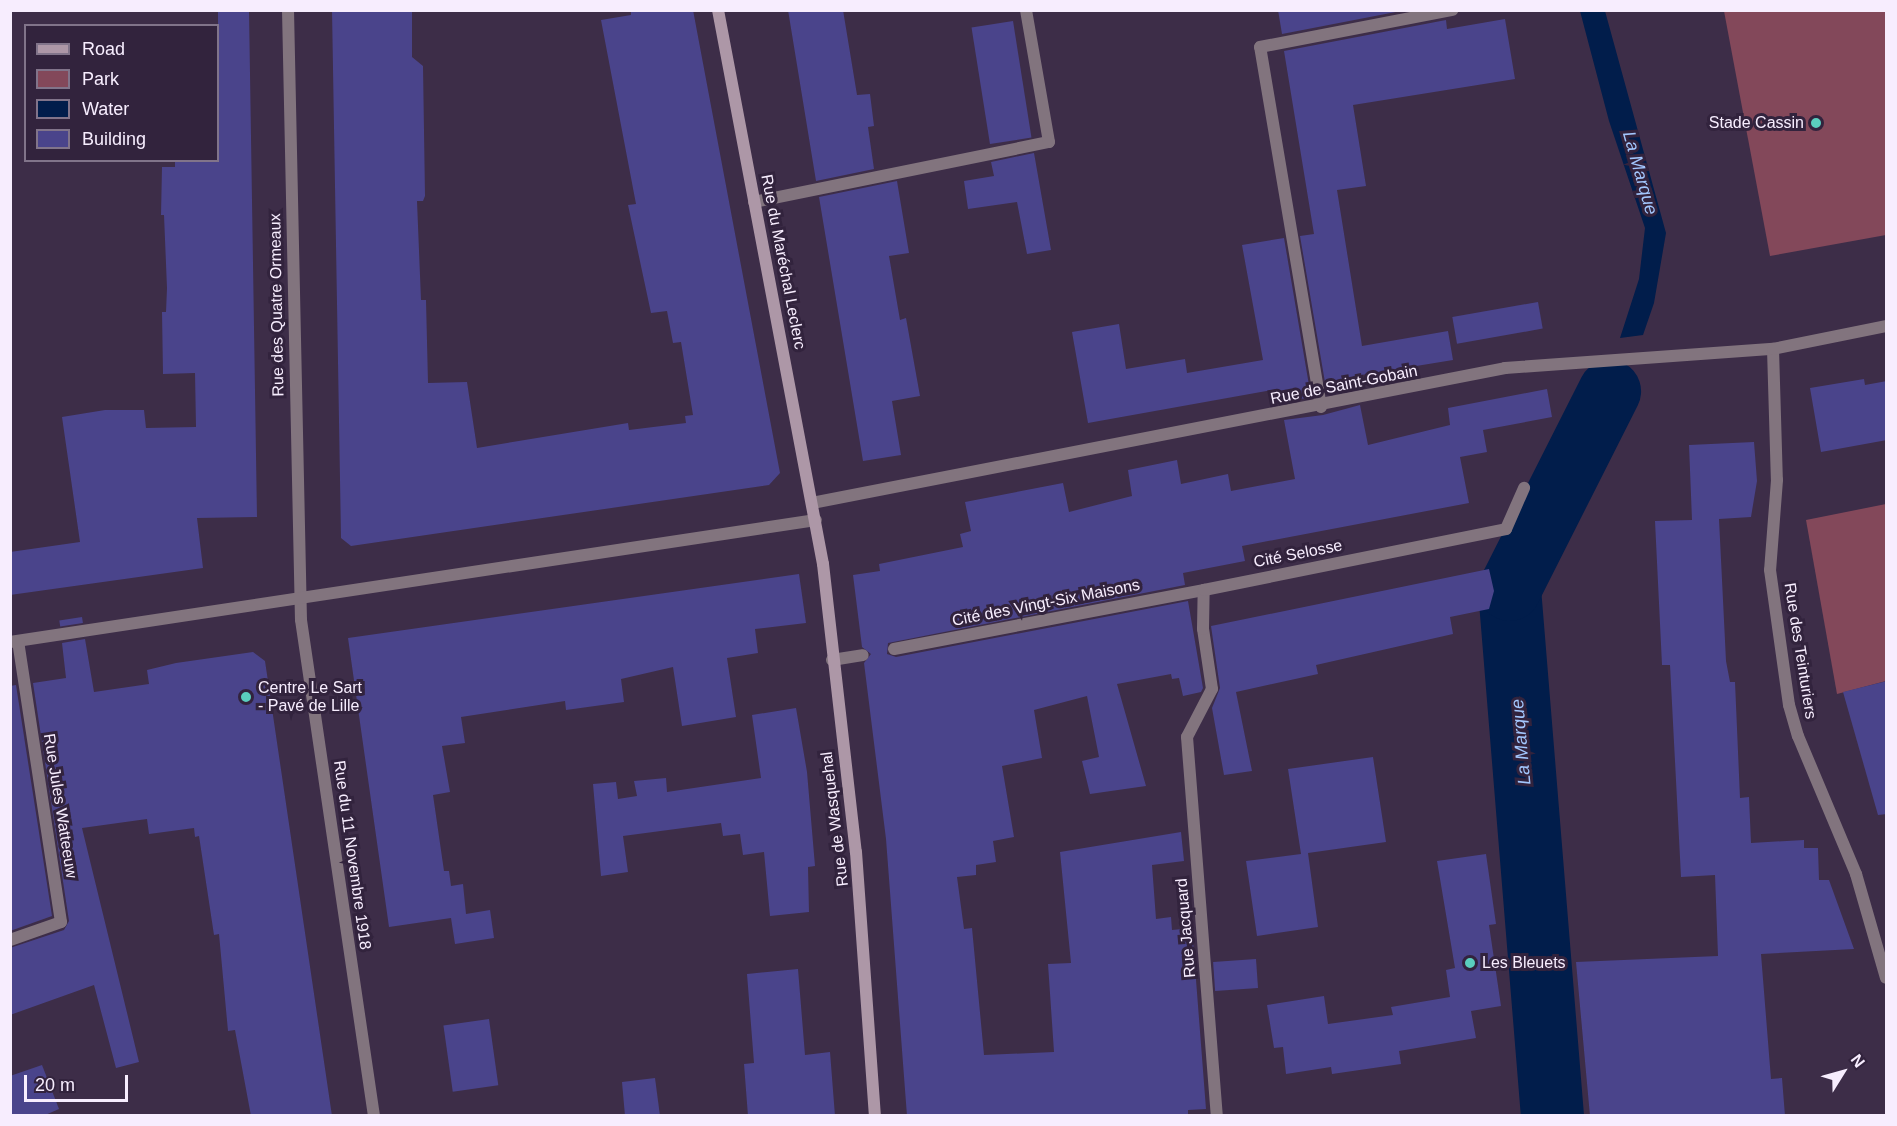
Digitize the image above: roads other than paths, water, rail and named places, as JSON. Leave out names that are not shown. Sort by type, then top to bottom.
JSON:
[{"type":"street","name":"Rue des Quatre Ormeaux","points":[[288,10],[300,599]]},
{"type":"street","name":"Rue du Maréchal Leclerc","points":[[718,10],[816,520]]},
{"type":"street","points":[[754,202],[1049,142],[1026,10]]},
{"type":"street","points":[[1321,407],[1260,47],[1452,10]]},
{"type":"street","name":"Rue de Saint-Gobain","points":[[812,503],[1537,364],[1773,349],[1887,326]]},
{"type":"street","name":"Rue des Teinturiers","points":[[1773,349],[1777,480],[1770,570],[1789,705],[1798,736],[1856,874],[1887,978]]},
{"type":"street","name":"Cité Selosse","points":[[1204,590],[1506,529],[1524,488]]},
{"type":"street","points":[[14,641],[816,520]]},
{"type":"street","name":"Rue de Wasquehal","points":[[816,520],[856,852],[875,1116]]},
{"type":"street","name":"Cité des Vingt-Six Maisons","points":[[894,650],[1204,590]]},
{"type":"street","name":"Rue Jacquard","points":[[1204,590],[1203,629],[1212,689],[1187,737],[1217,1116]]},
{"type":"street","name":"Rue du 11 Novembre 1918","points":[[300,599],[374,1116]]},
{"type":"street","name":"Rue Jules Watteeuw","points":[[10,940],[61,922],[14,641]]},
{"type":"street","points":[[832,660],[863,655]]},
{"type":"water","points":[[1580,11],[1605,11],[1666,233],[1654,303],[1643,335],[1620,338],[1639,279],[1645,228],[1609,121]]},
{"type":"waterway","name":"La Marque","points":[[1552,1116],[1509,589],[1609,391]]},
{"type":"place","name":"Stade Cassin","points":[[1816,123]]},
{"type":"place","name":"Centre Le Sart - Pavé de Lille","points":[[246,697]]},
{"type":"place","name":"Les Bleuets","points":[[1470,963]]}]
